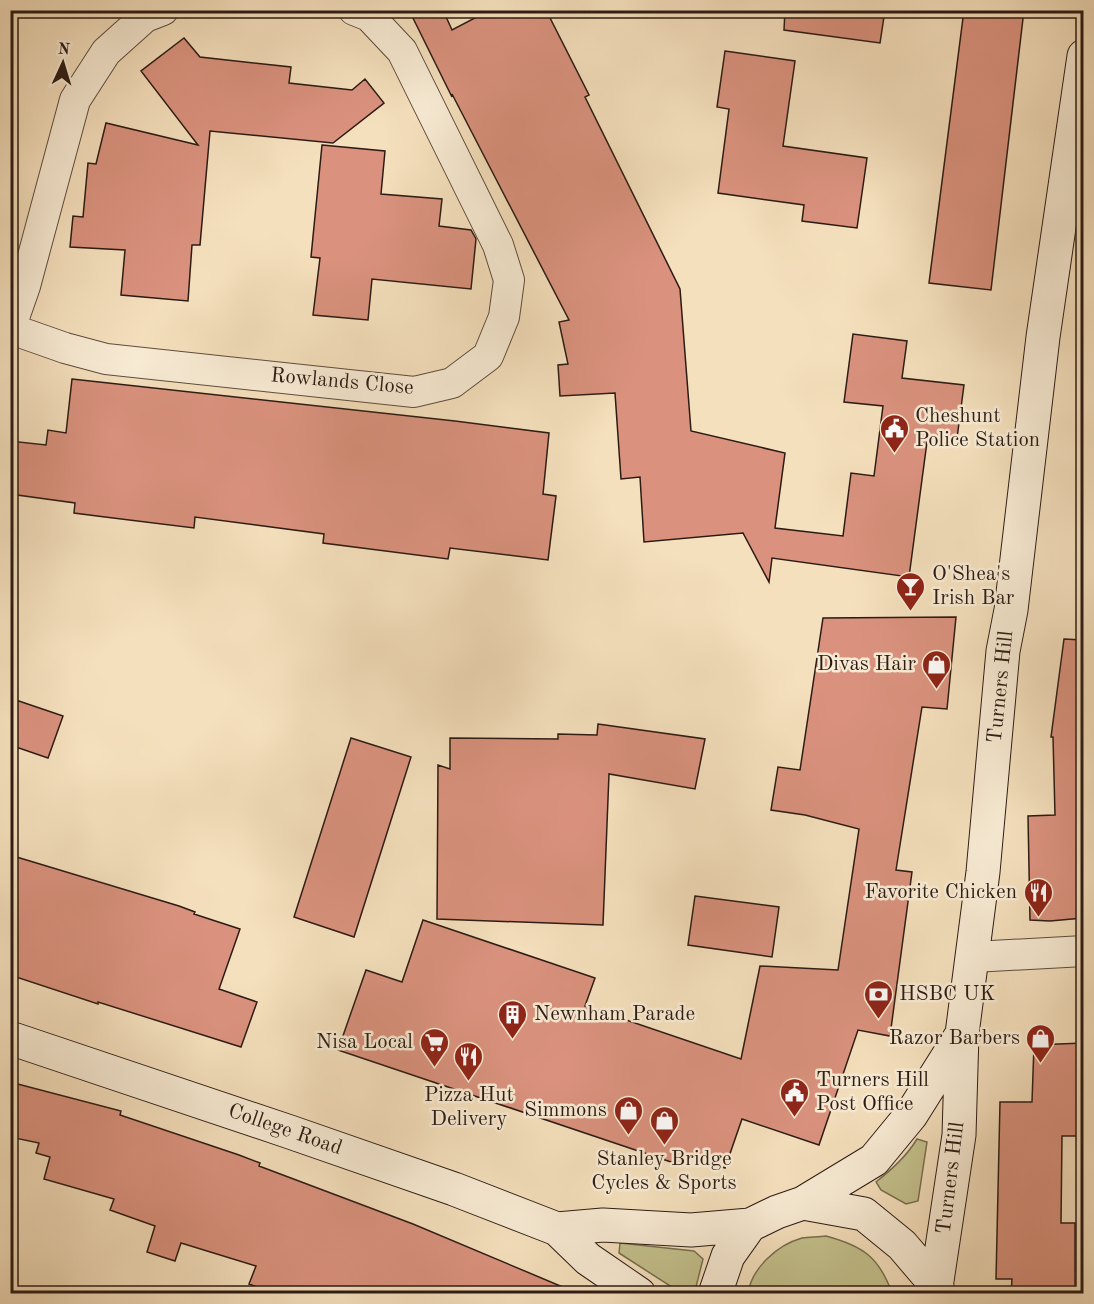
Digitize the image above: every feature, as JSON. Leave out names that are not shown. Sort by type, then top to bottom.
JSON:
[{"type":"main road","name":"Turners Hill","points":[[936,1289],[959,1135],[962,1034],[983,872],[1003,651],[1015,578],[1043,337],[1083,56]]},
{"type":"main road","name":"Turners Hill","points":[[750,1225],[803,1203],[874,1160],[911,1115],[962,1034]]},
{"type":"main road","name":"College Road","points":[[10,1038],[290,1131],[557,1228],[588,1258],[639,1293]]},
{"type":"main road","points":[[803,1203],[864,1214],[902,1245],[936,1289]]},
{"type":"main road","name":"College Road","points":[[557,1228],[603,1225],[691,1230],[750,1225]]},
{"type":"main road","points":[[715,1293],[728,1256],[750,1225]]},
{"type":"street","name":"Rowlands Close","points":[[163,10],[145,17],[106,52],[75,100],[26,285],[11,329],[65,348],[106,358],[414,392],[452,383],[488,356],[504,317],[509,280],[498,245],[402,51],[369,16],[354,10]]},
{"type":"street","points":[[973,957],[1083,951]]},
{"type":"shaded area","points":[[917,1139],[927,1142],[918,1201],[906,1204],[881,1190],[876,1182],[898,1162]]},
{"type":"shaded area","points":[[826,1236],[850,1244],[868,1255],[881,1270],[892,1293],[748,1293],[750,1284],[760,1266],[775,1252],[802,1238]]},
{"type":"shaded area","points":[[620,1243],[694,1251],[703,1259],[696,1287],[691,1293],[681,1293],[619,1253]]},
{"type":"building","points":[[409,10],[443,10],[452,30],[490,10],[546,10],[589,95],[585,97],[680,289],[691,431],[785,453],[775,528],[843,536],[851,473],[874,476],[883,406],[844,402],[853,334],[907,341],[902,378],[964,385],[956,446],[927,442],[909,577],[772,558],[769,582],[743,533],[644,542],[640,477],[621,479],[615,393],[560,396],[558,365],[568,364],[559,322],[569,320]]},
{"type":"building","points":[[785,10],[885,10],[880,43],[784,30]]},
{"type":"building","points":[[964,10],[1024,10],[991,290],[929,283]]},
{"type":"building","points":[[184,38],[200,57],[291,67],[289,83],[352,90],[365,79],[384,103],[333,143],[210,131],[200,245],[192,245],[188,301],[121,295],[125,250],[70,247],[73,216],[83,217],[88,163],[96,164],[106,123],[198,145],[141,71]]},
{"type":"building","points":[[725,51],[795,61],[783,146],[867,158],[857,228],[802,221],[804,205],[718,193],[729,109],[717,107]]},
{"type":"building","points":[[322,145],[385,151],[381,194],[442,199],[439,226],[471,230],[476,239],[471,289],[372,279],[368,320],[313,315],[320,258],[311,257]]},
{"type":"building","points":[[72,379],[549,433],[543,494],[556,496],[548,560],[450,548],[448,559],[323,543],[324,534],[195,517],[194,528],[74,513],[75,503],[10,494],[10,441],[46,445],[48,430],[66,433]]},
{"type":"building","points":[[956,617],[947,709],[922,707],[896,870],[912,872],[890,1036],[858,1030],[819,1145],[742,1119],[725,1168],[684,1154],[680,1165],[338,1050],[366,970],[402,982],[423,920],[595,978],[585,1006],[741,1059],[760,966],[838,970],[859,829],[805,815],[771,810],[778,767],[800,770],[823,618]]},
{"type":"building","points":[[1064,639],[1083,640],[1083,918],[1030,920],[1028,816],[1055,815],[1053,737],[1051,737]]},
{"type":"building","points":[[10,698],[63,716],[48,758],[10,745]]},
{"type":"building","points":[[598,724],[705,739],[695,789],[609,774],[603,925],[437,919],[438,765],[450,769],[450,738],[558,739],[558,734],[597,735]]},
{"type":"building","points":[[351,738],[411,757],[354,937],[294,917]]},
{"type":"building","points":[[10,855],[179,906],[195,912],[194,914],[240,929],[219,989],[257,1002],[241,1047],[10,975]]},
{"type":"building","points":[[695,896],[779,907],[772,957],[688,945]]},
{"type":"building","points":[[1083,1043],[1083,1136],[1062,1136],[1061,1223],[1075,1223],[1075,1293],[1011,1293],[1012,1279],[996,1279],[1000,1102],[1032,1102],[1034,1045]]},
{"type":"building","points":[[10,1082],[121,1111],[120,1115],[260,1163],[259,1166],[413,1224],[577,1293],[275,1293],[249,1284],[256,1266],[181,1243],[175,1261],[147,1252],[155,1226],[110,1210],[114,1199],[44,1179],[50,1157],[36,1153],[39,1143],[10,1137]]},
{"type":"place","name":"Cheshunt Police Station","points":[[894,454]]},
{"type":"place","name":"O'Shea's Irish Bar","points":[[911,612]]},
{"type":"place","name":"Divas Hair","points":[[937,690]]},
{"type":"place","name":"Favorite Chicken","points":[[1038,918]]},
{"type":"place","name":"HSBC UK","points":[[878,1020]]},
{"type":"place","name":"Newnham Parade","points":[[513,1040]]},
{"type":"place","name":"Razor Barbers","points":[[1041,1064]]},
{"type":"place","name":"Nisa Local","points":[[434,1068]]},
{"type":"place","name":"Pizza Hut Delivery","points":[[469,1082]]},
{"type":"place","name":"Turners Hill Post Office","points":[[795,1118]]},
{"type":"place","name":"Simmons","points":[[628,1136]]},
{"type":"place","name":"Stanley Bridge Cycles & Sports","points":[[664,1146]]}]
